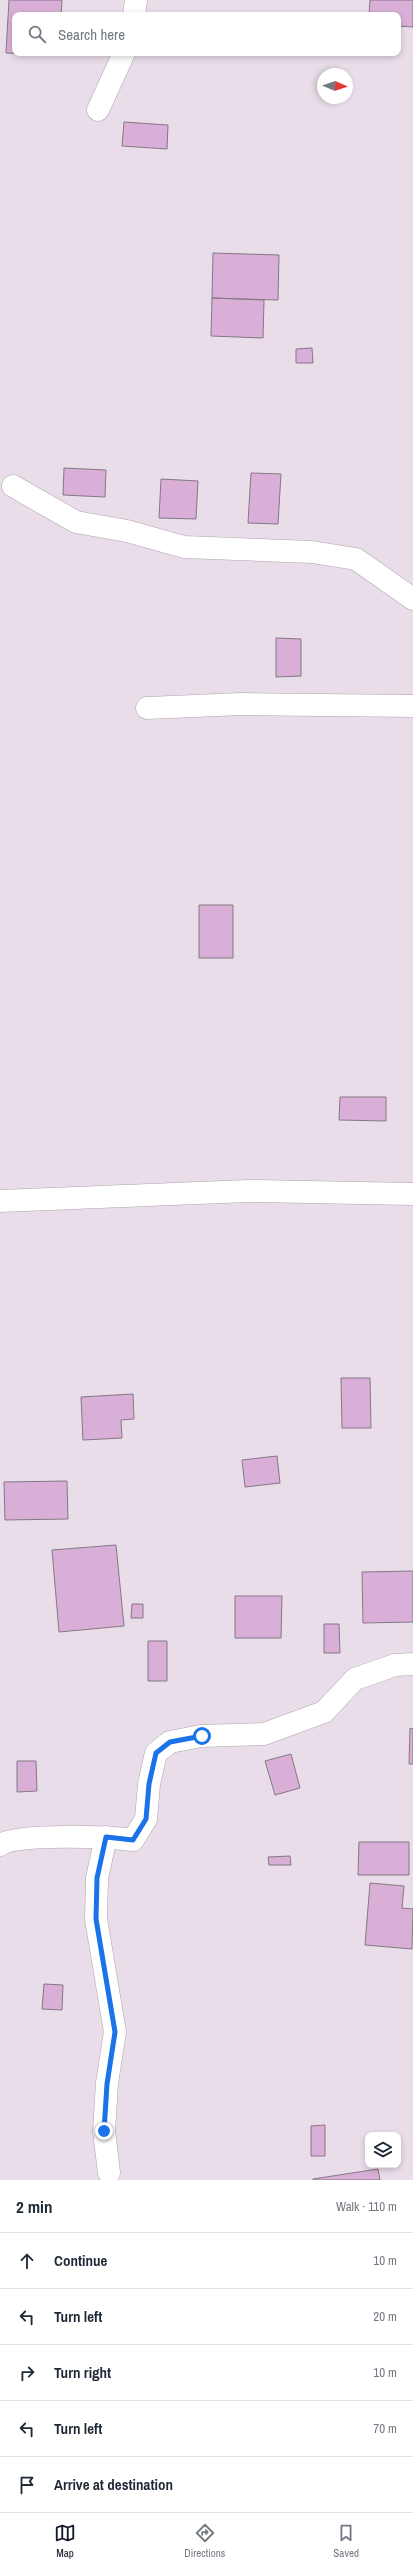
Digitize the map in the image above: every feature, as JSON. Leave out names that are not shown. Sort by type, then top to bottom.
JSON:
[{"type":"street","points":[[134,12],[136,0]]},
{"type":"street","points":[[98,110],[123,56]]},
{"type":"street","points":[[13,486],[76,522],[127,531],[184,547],[312,552],[356,559],[413,599]]},
{"type":"street","points":[[147,708],[240,704],[413,706]]},
{"type":"street","points":[[0,1201],[248,1191],[413,1194]]},
{"type":"street","points":[[0,1845],[41,1838],[106,1837],[133,1840],[146,1819],[149,1784],[156,1753],[170,1742],[202,1736],[264,1734],[324,1712],[355,1679],[395,1664],[413,1664]]},
{"type":"street","points":[[106,1837],[97,1878],[96,1919],[115,2032],[107,2084],[104,2131],[109,2173]]},
{"type":"building","points":[[9,0],[62,0],[61,12],[12,12],[12,53],[6,53]]},
{"type":"building","points":[[370,0],[413,0],[413,27],[401,26],[401,12],[369,12]]},
{"type":"building","points":[[124,122],[168,125],[167,149],[122,146]]},
{"type":"building","points":[[213,253],[279,255],[278,300],[212,298]]},
{"type":"building","points":[[212,298],[264,300],[263,338],[211,336]]},
{"type":"building","points":[[312,348],[313,363],[296,363],[296,349]]},
{"type":"building","points":[[64,468],[106,470],[105,497],[63,495]]},
{"type":"building","points":[[251,473],[281,474],[278,524],[248,523]]},
{"type":"building","points":[[161,479],[198,481],[196,519],[159,518]]},
{"type":"building","points":[[276,638],[301,639],[301,676],[276,677]]},
{"type":"building","points":[[199,905],[233,905],[233,958],[199,958]]},
{"type":"building","points":[[340,1097],[386,1097],[386,1121],[339,1120]]},
{"type":"building","points":[[341,1378],[370,1378],[371,1428],[342,1428]]},
{"type":"building","points":[[133,1394],[134,1419],[121,1420],[122,1438],[83,1440],[81,1397]]},
{"type":"building","points":[[277,1456],[280,1483],[245,1487],[242,1460]]},
{"type":"building","points":[[67,1481],[68,1519],[5,1520],[4,1482]]},
{"type":"building","points":[[116,1545],[124,1626],[59,1632],[52,1550]]},
{"type":"building","points":[[413,1571],[413,1622],[363,1623],[362,1572]]},
{"type":"building","points":[[235,1596],[282,1596],[281,1638],[235,1638]]},
{"type":"building","points":[[132,1604],[143,1604],[143,1618],[131,1618]]},
{"type":"building","points":[[324,1624],[339,1624],[340,1653],[324,1653]]},
{"type":"building","points":[[148,1641],[167,1641],[167,1681],[148,1681]]},
{"type":"building","points":[[410,1728],[413,1729],[413,1764],[409,1764]]},
{"type":"building","points":[[291,1754],[300,1788],[275,1795],[265,1761]]},
{"type":"building","points":[[17,1761],[36,1761],[37,1791],[17,1792]]},
{"type":"building","points":[[359,1842],[409,1842],[409,1875],[358,1875]]},
{"type":"building","points":[[290,1856],[291,1865],[269,1865],[268,1857]]},
{"type":"building","points":[[370,1883],[404,1886],[402,1908],[413,1909],[412,1949],[365,1945]]},
{"type":"building","points":[[44,1984],[63,1985],[62,2010],[42,2009]]},
{"type":"building","points":[[325,2125],[325,2156],[311,2156],[311,2126]]},
{"type":"building","points":[[378,2169],[380,2180],[313,2180],[313,2179]]},
{"type":"route","points":[[104,2131],[107,2084],[115,2032],[96,1919],[97,1878],[106,1837],[133,1840],[146,1819],[149,1784],[156,1753],[170,1742],[202,1736]]}]
